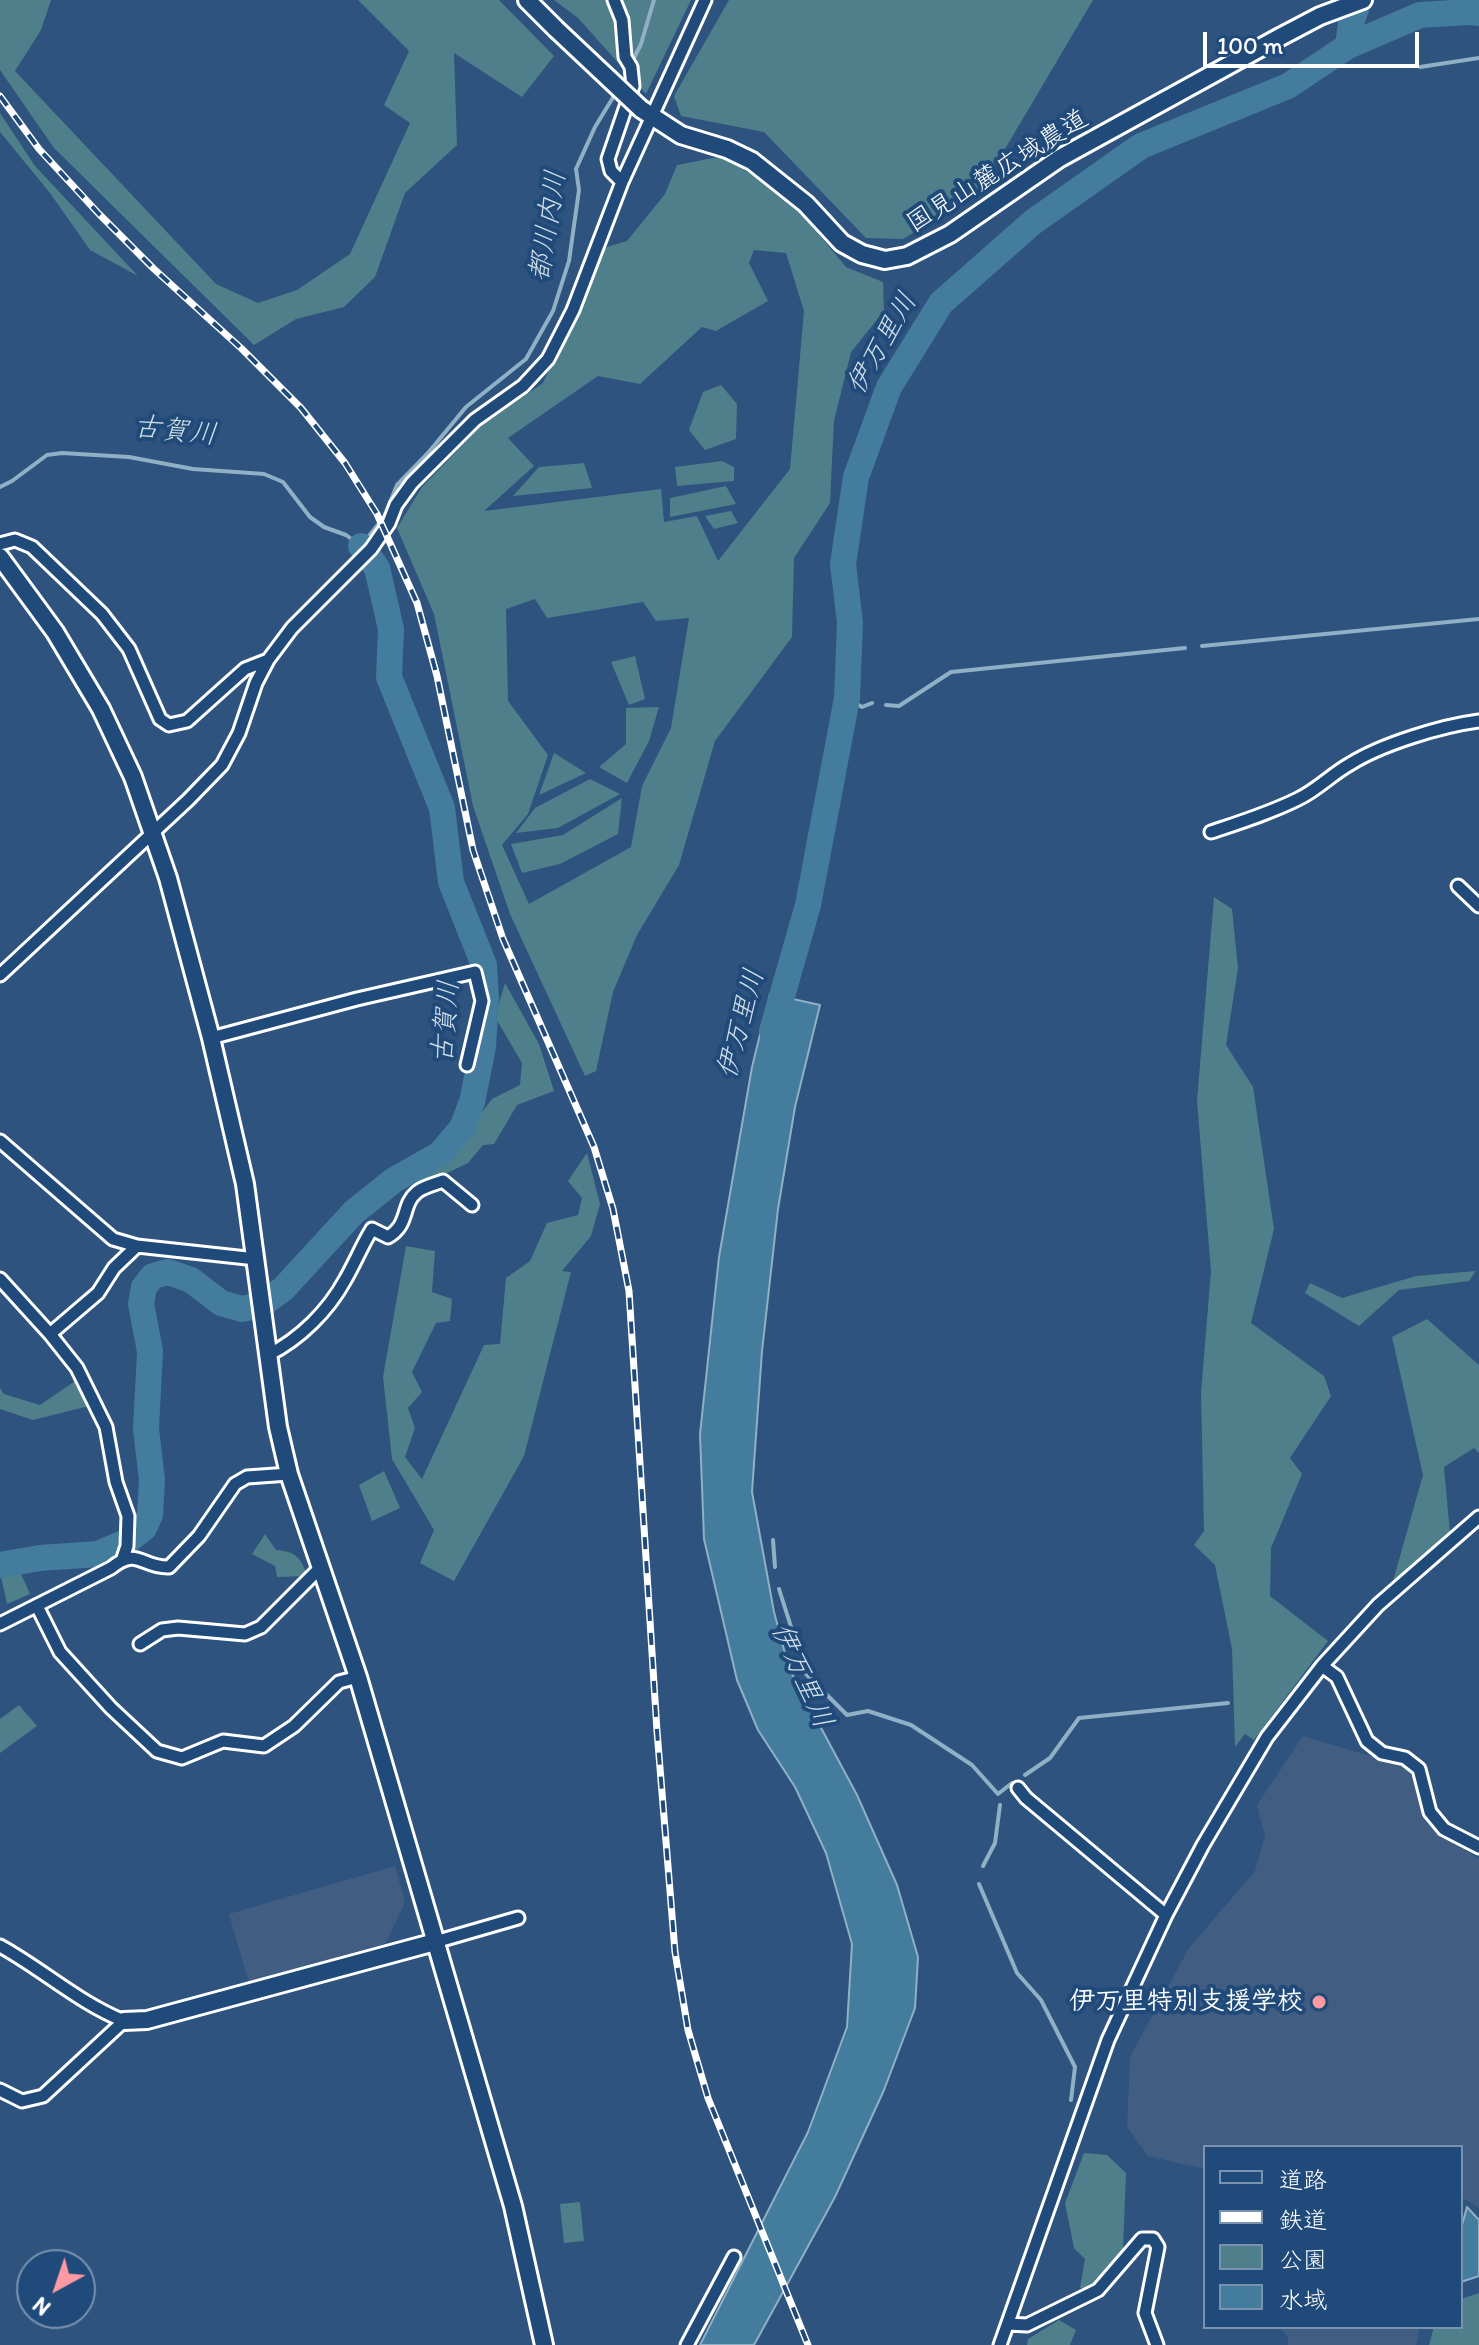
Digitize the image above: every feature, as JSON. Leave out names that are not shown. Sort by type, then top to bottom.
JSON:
[{"type":"street","name":"国見山麓広域農道","points":[[527,0],[647,113],[681,135],[727,149],[752,161],[806,204],[842,243],[862,254],[885,260],[907,256],[950,234],[1060,158],[1320,16],[1363,0]]},
{"type":"street","points":[[614,0],[622,20],[633,86],[608,159],[611,171],[622,182]]},
{"type":"street","points":[[0,975],[222,765],[239,733],[256,683],[268,660],[292,628],[368,554],[412,483],[475,420],[523,386],[548,359],[573,310],[647,113],[705,0]]},
{"type":"street","points":[[0,544],[15,540],[32,547],[102,614],[129,649],[160,719],[169,725],[187,721],[245,669],[268,660]]},
{"type":"street","points":[[0,557],[55,632],[101,709],[133,777],[168,878],[211,1038],[245,1184],[278,1427],[289,1474],[358,1677],[513,2206],[544,2345]]},
{"type":"street","points":[[1211,832],[1303,797],[1374,750],[1479,721]]},
{"type":"street","points":[[1458,886],[1479,906]]},
{"type":"street","points":[[211,1038],[357,999],[475,972],[482,1001],[467,1065]]},
{"type":"street","points":[[0,1141],[113,1239],[257,1268]]},
{"type":"street","points":[[268,1355],[289,1344],[324,1310],[345,1281],[372,1229],[388,1237],[399,1230],[417,1192],[443,1181],[472,1205]]},
{"type":"street","points":[[50,1334],[98,1293],[114,1268],[137,1246]]},
{"type":"street","points":[[0,1279],[77,1368],[106,1427],[116,1482],[128,1516],[125,1552],[111,1568],[0,1624]]},
{"type":"street","points":[[125,1552],[161,1567],[169,1567],[199,1536],[235,1484],[247,1477],[289,1474]]},
{"type":"street","points":[[1000,2345],[1108,2040],[1166,1915],[1203,1845],[1267,1737],[1322,1666],[1378,1605],[1479,1517]]},
{"type":"street","points":[[140,1644],[162,1630],[178,1628],[245,1634],[261,1627],[321,1567]]},
{"type":"street","points":[[37,1606],[60,1652],[111,1708],[157,1751],[182,1758],[223,1741],[264,1746],[294,1726],[339,1682],[358,1677]]},
{"type":"street","points":[[1322,1666],[1337,1677],[1367,1741],[1382,1753],[1405,1758],[1419,1769],[1430,1812],[1444,1829],[1479,1847]]},
{"type":"street","points":[[1018,1788],[1166,1915]]},
{"type":"street","points":[[0,1946],[104,2013],[124,2021],[147,2020],[518,1918]]},
{"type":"street","points":[[0,2090],[22,2101],[43,2096],[124,2021]]},
{"type":"street","points":[[1008,2324],[1027,2325],[1098,2290],[1142,2239],[1153,2239],[1158,2247],[1145,2313],[1157,2345]]},
{"type":"street","points":[[687,2345],[734,2257]]},
{"type":"shaded area","name":"伊万里特別支援学校","points":[[1303,1736],[1414,1769],[1426,1823],[1479,1859],[1479,2208],[1463,2198],[1463,2145],[1203,2145],[1203,2169],[1148,2156],[1127,2127],[1130,2057],[1189,1948],[1255,1871],[1265,1836],[1257,1805]]},
{"type":"shaded area","points":[[395,1866],[405,1902],[386,1943],[249,1983],[229,1914]]},
{"type":"shaded area","points":[[1281,2329],[1420,2329],[1416,2345],[1288,2345],[1288,2337]]},
{"type":"green space","points":[[0,0],[51,0],[41,30],[15,71],[216,284],[258,303],[297,290],[350,254],[410,123],[384,105],[409,51],[358,0],[499,0],[554,56],[522,97],[454,53],[457,145],[405,193],[375,277],[344,307],[296,319],[254,345],[54,148],[0,70]]},
{"type":"green space","points":[[554,0],[691,0],[646,94],[578,18]]},
{"type":"green space","points":[[729,0],[1093,0],[979,193],[903,239],[866,238],[764,132],[681,116],[674,96]]},
{"type":"green space","points":[[0,113],[35,166],[138,276],[90,250],[50,193],[0,132]]},
{"type":"green space","points":[[723,156],[789,199],[846,267],[883,282],[884,311],[851,352],[834,421],[830,503],[794,558],[792,637],[715,741],[679,865],[637,935],[613,992],[596,1071],[585,1076],[510,914],[473,806],[434,614],[397,528],[422,487],[481,426],[543,383],[604,248],[627,241],[665,194],[677,165]],"holes":[[[754,250],[786,253],[804,311],[790,469],[718,561],[697,516],[664,522],[661,489],[484,511],[534,466],[508,438],[598,376],[640,384],[702,327],[716,331],[768,301],[749,263]],[[535,599],[547,618],[643,602],[656,621],[689,618],[671,728],[642,786],[631,847],[529,904],[502,845],[528,814],[548,755],[508,701],[506,609]]]},
{"type":"green space","points":[[721,385],[737,404],[736,439],[705,450],[689,430],[703,392]]},
{"type":"green space","points":[[722,461],[734,467],[734,481],[677,486],[675,467]]},
{"type":"green space","points":[[584,463],[592,488],[513,496],[539,467]]},
{"type":"green space","points":[[726,486],[736,504],[670,517],[670,498]]},
{"type":"green space","points":[[731,511],[738,523],[714,529],[705,516]]},
{"type":"green space","points":[[635,656],[645,699],[629,705],[611,662]]},
{"type":"green space","points":[[659,707],[649,741],[627,783],[599,767],[626,744],[626,708]]},
{"type":"green space","points":[[554,753],[586,773],[539,795]]},
{"type":"green space","points":[[590,779],[620,794],[558,828],[516,833],[535,808]]},
{"type":"green space","points":[[622,798],[618,834],[560,864],[522,873],[511,844],[563,835]]},
{"type":"green space","points":[[1214,897],[1232,909],[1238,968],[1226,1045],[1253,1087],[1274,1229],[1251,1323],[1324,1376],[1331,1396],[1290,1458],[1302,1474],[1271,1548],[1270,1596],[1328,1641],[1254,1740],[1245,1734],[1235,1747],[1232,1649],[1215,1565],[1194,1545],[1204,1531],[1201,1393],[1211,1271],[1197,1101]]},
{"type":"green space","points":[[505,983],[539,1044],[554,1091],[517,1105],[494,1144],[483,1145],[468,1163],[412,1190],[415,1173],[451,1152],[492,1099],[520,1085],[522,1063],[495,1017]]},
{"type":"green space","points":[[587,1153],[600,1204],[591,1236],[562,1271],[571,1272],[524,1456],[454,1581],[420,1563],[434,1530],[392,1459],[383,1377],[406,1246],[435,1251],[432,1292],[452,1299],[450,1321],[436,1323],[412,1372],[422,1392],[408,1408],[415,1428],[405,1457],[422,1479],[484,1345],[500,1344],[506,1278],[530,1261],[547,1223],[578,1215],[582,1198],[568,1181]]},
{"type":"green space","points":[[1476,1271],[1469,1281],[1399,1290],[1359,1326],[1305,1293],[1310,1283],[1342,1298],[1416,1276]]},
{"type":"green space","points":[[1427,1319],[1479,1365],[1479,1453],[1474,1448],[1444,1467],[1450,1533],[1393,1581],[1423,1475],[1392,1337]]},
{"type":"green space","points":[[78,1379],[93,1405],[33,1420],[0,1409],[0,1388],[4,1394],[40,1405]]},
{"type":"green space","points":[[384,1471],[400,1508],[372,1521],[359,1485]]},
{"type":"green space","points":[[265,1534],[276,1550],[297,1557],[307,1576],[277,1577],[275,1566],[252,1554]]},
{"type":"green space","points":[[18,1567],[30,1594],[7,1604],[0,1572]]},
{"type":"green space","points":[[19,1705],[37,1726],[0,1753],[0,1719]]},
{"type":"green space","points":[[1084,2153],[1107,2155],[1126,2173],[1123,2250],[1093,2288],[1080,2288],[1085,2259],[1074,2248],[1065,2203]]},
{"type":"green space","points":[[580,2202],[584,2241],[564,2243],[560,2204]]},
{"type":"green space","points":[[1479,2293],[1479,2345],[1429,2345],[1433,2329],[1463,2329],[1463,2298]]},
{"type":"green space","points":[[1059,2320],[1076,2330],[1070,2345],[1027,2345],[1028,2339]]},
{"type":"water","points":[[770,994],[820,1005],[795,1107],[778,1209],[762,1351],[752,1492],[774,1612],[789,1668],[857,1795],[897,1885],[918,1957],[915,2008],[884,2090],[835,2197],[754,2345],[700,2345],[808,2132],[847,2027],[852,1944],[826,1853],[795,1787],[758,1730],[737,1680],[704,1539],[700,1434],[719,1257],[752,1067]]},
{"type":"water","points":[[1467,2207],[1479,2220],[1479,2276],[1463,2281],[1463,2222]]},
{"type":"waterway","name":"都川内川","points":[[632,62],[641,44],[654,0]]},
{"type":"waterway","points":[[1348,46],[1351,23],[1359,0]]},
{"type":"waterway","name":"伊万里川","points":[[772,1031],[808,905],[847,698],[850,623],[843,564],[856,477],[889,387],[941,303],[1033,222],[1141,146],[1288,86],[1348,46],[1420,15],[1479,13]]},
{"type":"waterway","points":[[1420,67],[1479,58]]},
{"type":"waterway","name":"都川内川","points":[[0,487],[47,455],[62,453],[129,457],[193,469],[264,474],[283,482],[310,517],[361,546],[384,517],[397,485],[466,407],[526,359],[553,311],[569,261],[579,190],[576,169],[595,127],[617,91]]},
{"type":"waterway","name":"古賀川","points":[[0,1565],[40,1558],[98,1554],[126,1542],[144,1528],[150,1515],[152,1480],[146,1429],[150,1351],[141,1304],[144,1287],[153,1276],[168,1272],[191,1280],[221,1303],[242,1309],[261,1305],[283,1289],[354,1212],[394,1180],[440,1154],[462,1128],[472,1102],[483,1047],[486,999],[484,965],[451,882],[442,808],[389,677],[391,629],[377,568],[361,546]]},
{"type":"waterway","points":[[1202,646],[1479,619]]},
{"type":"waterway","points":[[886,705],[899,706],[951,672],[1185,648]]},
{"type":"waterway","points":[[847,698],[862,707],[872,703]]},
{"type":"waterway","points":[[773,1540],[775,1567]]},
{"type":"waterway","points":[[779,1589],[806,1674],[847,1715],[868,1711],[911,1725],[972,1765],[998,1794],[1012,1783]]},
{"type":"waterway","points":[[1025,1775],[1050,1758],[1079,1718],[1228,1703]]},
{"type":"waterway","points":[[983,1866],[995,1843],[1000,1805]]},
{"type":"waterway","points":[[979,1884],[1017,1973],[1041,2000],[1075,2067],[1071,2100]]},
{"type":"railway","points":[[0,96],[39,149],[99,214],[301,408],[345,463],[377,514],[417,603],[437,676],[473,850],[503,939],[594,1147],[613,1209],[629,1291],[657,1731],[675,1952],[688,2030],[708,2098],[808,2345]]},
{"type":"place","name":"伊万里特別支援学校","points":[[1319,2002]]}]
